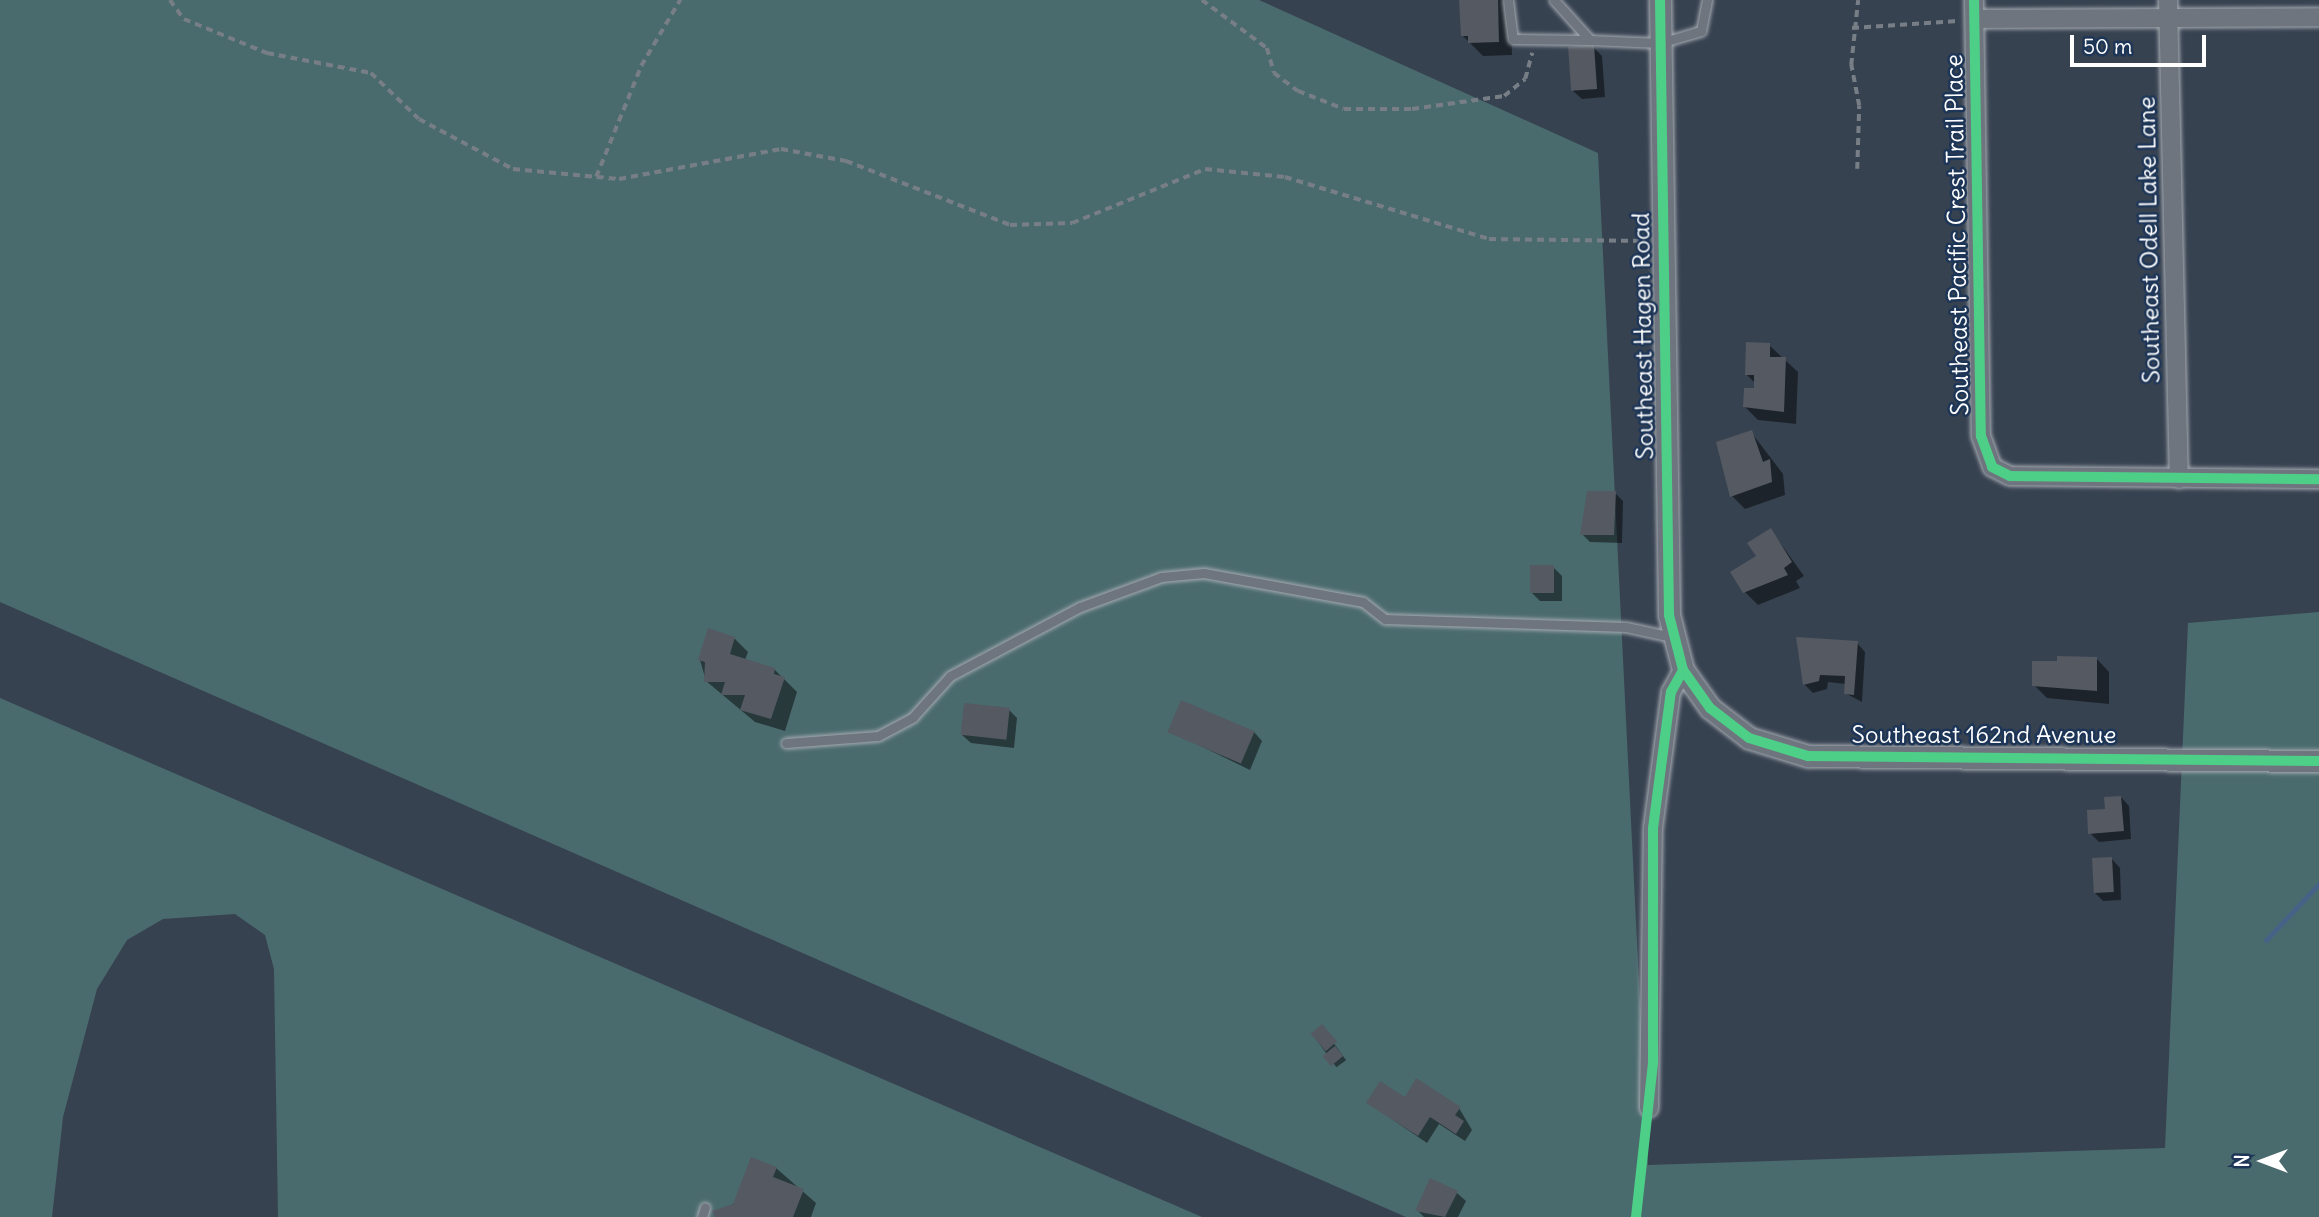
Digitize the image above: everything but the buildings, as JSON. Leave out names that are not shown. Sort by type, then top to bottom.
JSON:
[{"type":"street","name":"Southeast Hagen Road","points":[[1660,0],[1672,637],[1683,670]]},
{"type":"street","name":"Southeast Pacific Crest Trail Place","points":[[1974,0],[1981,436],[1992,467],[2010,476],[2179,479]]},
{"type":"street","name":"Southeast Odell Lake Lane","points":[[2168,0],[2179,479]]},
{"type":"street","points":[[1975,19],[2319,17]]},
{"type":"street","points":[[2179,479],[2319,480]]},
{"type":"street","points":[[1649,1108],[1653,828],[1671,692],[1683,670]]},
{"type":"street","name":"Southeast 162nd Avenue","points":[[1683,670],[1731,726],[1768,746],[1808,756],[2319,761]]},
{"type":"lane","points":[[1508,0],[1513,39],[1534,44],[1590,40],[1660,43],[1701,31],[1707,0]]},
{"type":"lane","points":[[1555,0],[1590,40]]},
{"type":"lane","points":[[786,743],[833,744],[878,736],[913,717],[950,676],[1080,607],[1161,577],[1204,573],[1337,597],[1363,602],[1385,619],[1626,626],[1672,637]]},
{"type":"path","points":[[170,0],[184,19],[267,53],[371,73],[419,119],[513,169],[619,179],[780,149],[846,161],[1010,225],[1072,223],[1205,169],[1285,177],[1489,239],[1663,241]]},
{"type":"path","points":[[596,177],[641,66],[680,0]]},
{"type":"path","points":[[1202,0],[1266,48],[1273,73],[1298,91],[1345,109],[1412,109],[1504,96],[1525,79],[1534,44]]},
{"type":"path","points":[[1857,169],[1852,28],[1858,0]]},
{"type":"path","points":[[1852,28],[1975,19]]},
{"type":"green space","points":[[0,0],[1259,0],[1598,153],[1648,1165],[2165,1148],[2188,623],[2319,612],[2319,1217],[1406,1217],[0,602]]},
{"type":"green space","points":[[0,698],[1202,1217],[278,1217],[274,969],[265,935],[235,914],[163,919],[127,940],[97,989],[63,1117],[52,1217],[0,1217]]},
{"type":"waterway","points":[[2266,940],[2319,884]]},
{"type":"cycle path","points":[[1660,0],[1669,615],[1683,670],[1710,708],[1749,738],[1808,756],[2319,761]]},
{"type":"cycle path","points":[[1974,0],[1981,436],[1992,467],[2010,476],[2319,479]]},
{"type":"cycle path","points":[[1636,1217],[1653,1062],[1653,828],[1671,692],[1683,670]]}]
